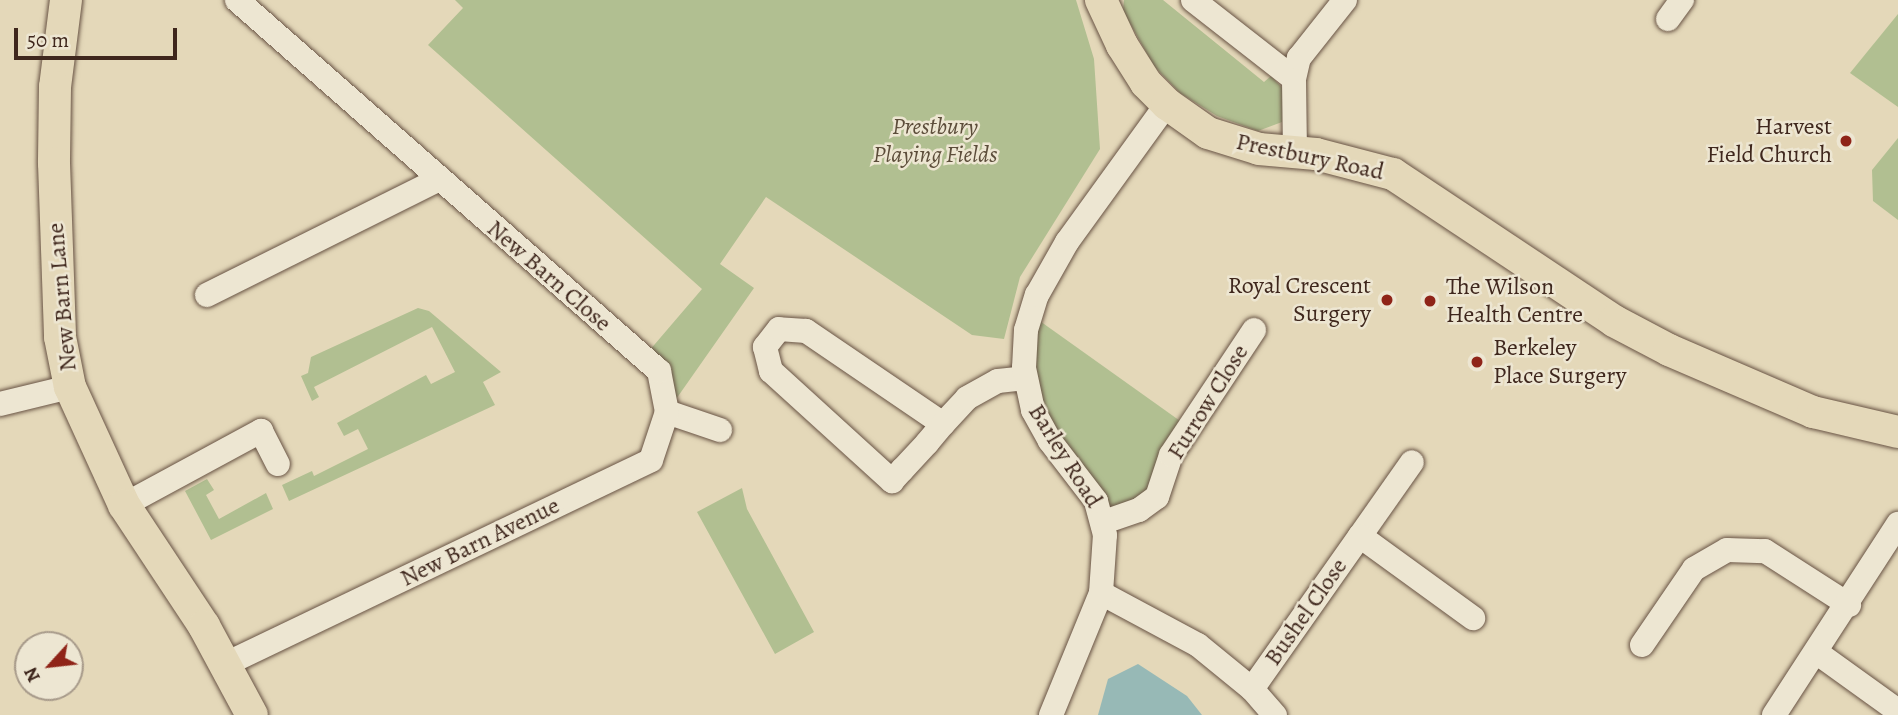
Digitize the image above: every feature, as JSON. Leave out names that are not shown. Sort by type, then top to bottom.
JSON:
[{"type":"main road","name":"New Barn Lane","points":[[66,0],[58,47],[54,163],[59,326],[70,387],[124,505],[226,664],[252,715]]},
{"type":"main road","name":"Prestbury Road","points":[[1101,0],[1134,67],[1167,104],[1225,139],[1393,174],[1614,321],[1732,380],[1813,412],[1898,432]]},
{"type":"street","name":"New Barn Close","points":[[237,0],[659,371]]},
{"type":"street","points":[[1193,0],[1294,79]]},
{"type":"street","points":[[1294,152],[1294,79],[1300,58],[1345,0]]},
{"type":"street","name":"Barley Road","points":[[1051,715],[1101,593],[1104,522],[1092,494],[1040,426],[1025,378],[1026,330],[1037,295],[1090,207],[1167,104]]},
{"type":"street","points":[[206,295],[440,179]]},
{"type":"street","points":[[943,424],[814,335],[797,328],[779,329],[765,347],[771,371],[892,481],[976,391],[998,381],[1025,378]]},
{"type":"street","name":"Furrow Close","points":[[1104,522],[1139,510],[1157,497],[1171,455],[1254,330]]},
{"type":"street","name":"New Barn Avenue","points":[[226,664],[651,460],[667,412],[659,371]]},
{"type":"street","points":[[0,404],[70,387]]},
{"type":"street","points":[[667,412],[720,430]]},
{"type":"street","points":[[124,505],[261,431],[278,464]]},
{"type":"street","name":"Bushel Close","points":[[1252,689],[1412,462]]},
{"type":"street","points":[[1774,715],[1849,605],[1898,524]]},
{"type":"street","name":"Bushel Close","points":[[1360,536],[1473,618]]},
{"type":"street","points":[[1642,645],[1694,569],[1727,550],[1765,551],[1849,605]]},
{"type":"street","points":[[1101,593],[1198,645],[1252,689],[1275,715]]},
{"type":"street","points":[[1816,652],[1898,711]]},
{"type":"green space","name":"Prestbury Playing Fields","points":[[455,0],[1076,0],[1094,59],[1100,149],[1020,277],[1004,339],[972,335],[766,197],[720,264],[754,288],[667,412],[643,358],[702,289],[428,45],[463,8]]},
{"type":"green space","points":[[1124,0],[1163,0],[1264,82],[1271,76],[1285,91],[1282,122],[1258,131],[1217,116],[1180,93],[1154,66],[1123,11]]},
{"type":"green space","points":[[1898,14],[1898,107],[1850,73]]},
{"type":"green space","points":[[1898,138],[1898,220],[1873,201],[1872,170]]},
{"type":"green space","points":[[418,308],[429,311],[501,372],[483,382],[495,405],[289,501],[282,485],[312,471],[314,476],[368,449],[358,429],[344,436],[337,423],[426,375],[431,384],[455,372],[432,327],[314,387],[319,397],[312,401],[301,376],[308,373],[311,357]]},
{"type":"green space","points":[[1030,314],[1190,428],[1157,497],[1104,522],[1040,426]]},
{"type":"green space","points":[[207,479],[214,490],[206,495],[219,519],[266,493],[273,509],[211,540],[185,491]]},
{"type":"green space","points":[[742,488],[747,509],[814,632],[775,654],[697,512]]},
{"type":"water","points":[[1138,664],[1187,696],[1202,715],[1098,715],[1108,679]]},
{"type":"place","name":"Harvest Field Church","points":[[1846,141]]},
{"type":"place","name":"Royal Crescent Surgery","points":[[1387,300]]},
{"type":"place","name":"The Wilson Health Centre","points":[[1430,301]]},
{"type":"place","name":"Berkeley Place Surgery","points":[[1477,362]]}]
